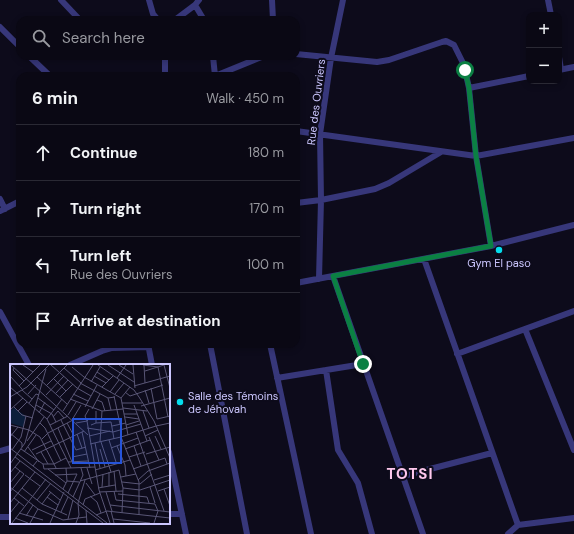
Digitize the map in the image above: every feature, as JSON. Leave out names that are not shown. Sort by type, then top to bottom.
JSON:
[{"type":"street","points":[[61,0],[76,16]]},
{"type":"street","points":[[149,0],[155,16]]},
{"type":"street","points":[[272,0],[273,16]]},
{"type":"street","name":"Rue des Ouvriers","points":[[319,279],[321,200],[320,134],[331,58],[343,0]]},
{"type":"street","points":[[548,0],[550,12]]},
{"type":"street","points":[[181,16],[197,2],[202,16]]},
{"type":"street","points":[[0,27],[16,43]]},
{"type":"street","points":[[300,54],[382,62],[446,41],[454,45],[463,63],[469,88],[476,156],[491,246]]},
{"type":"street","points":[[35,60],[46,72]]},
{"type":"street","points":[[165,60],[165,72]]},
{"type":"street","points":[[213,60],[215,72]]},
{"type":"street","points":[[225,72],[254,60]]},
{"type":"street","points":[[562,69],[574,66]]},
{"type":"street","points":[[469,88],[526,77]]},
{"type":"street","points":[[300,132],[476,156],[574,138]]},
{"type":"street","points":[[300,203],[321,200],[382,186],[442,152]]},
{"type":"street","points":[[0,199],[2,210],[16,203]]},
{"type":"street","points":[[300,282],[491,246],[574,227]]},
{"type":"street","points":[[424,259],[518,525]]},
{"type":"street","points":[[333,276],[423,534]]},
{"type":"street","points":[[457,354],[574,311]]},
{"type":"street","points":[[0,312],[16,342]]},
{"type":"street","points":[[525,329],[574,450]]},
{"type":"street","points":[[19,348],[27,364]]},
{"type":"street","points":[[72,364],[112,348]]},
{"type":"street","points":[[149,348],[152,364]]},
{"type":"street","points":[[211,348],[247,534]]},
{"type":"street","points":[[271,348],[311,534]]},
{"type":"street","points":[[277,378],[363,364]]},
{"type":"street","points":[[326,370],[338,450],[358,484],[372,534]]},
{"type":"street","points":[[0,451],[10,448]]},
{"type":"street","points":[[403,476],[492,453]]},
{"type":"street","points":[[170,457],[186,534]]},
{"type":"street","points":[[170,514],[182,514]]},
{"type":"street","points":[[508,534],[518,525],[574,518]]},
{"type":"place","name":"Gym El paso","points":[[499,250]]},
{"type":"place","name":"Salle des Témoins de Jéhovah","points":[[180,402]]},
{"type":"district","name":"TOTSI","points":[[410,474]]},
{"type":"route","points":[[363,364],[333,276],[491,246],[476,156],[469,88],[465,70]]}]
